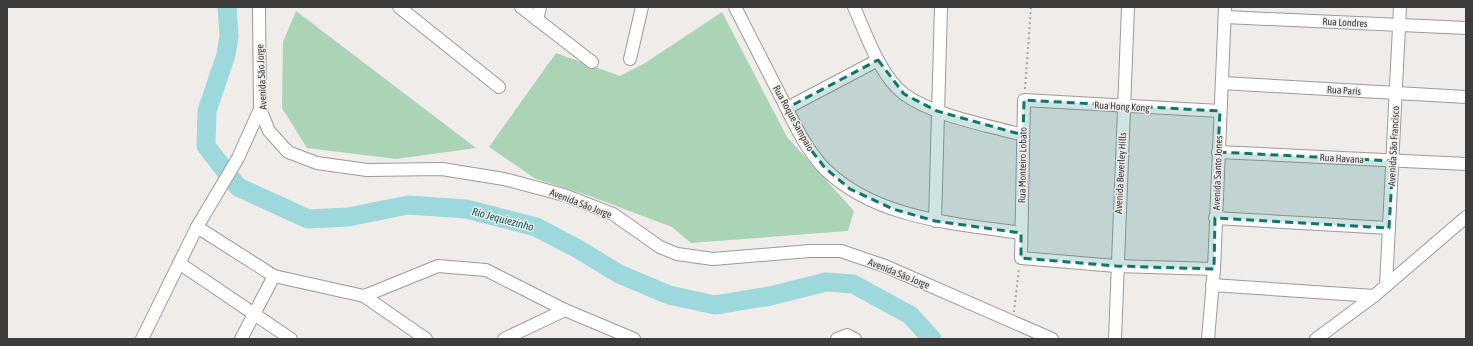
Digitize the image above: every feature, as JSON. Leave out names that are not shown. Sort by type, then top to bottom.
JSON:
[{"type":"street","name":"Avenida São Jorge","points":[[259,7],[260,109],[269,131],[288,152],[317,163],[367,170],[442,169],[504,179],[564,195],[613,214],[660,247],[677,254],[713,259],[810,251],[841,251],[886,266],[1052,339]]},
{"type":"street","points":[[399,7],[499,86]]},
{"type":"street","points":[[521,7],[592,62]]},
{"type":"street","points":[[537,20],[540,7]]},
{"type":"street","points":[[630,59],[642,7]]},
{"type":"street","name":"Rua Roque Sampaio","points":[[735,7],[805,142],[824,168],[850,189],[893,208],[935,221],[1021,233]]},
{"type":"street","points":[[854,7],[878,60],[889,77],[904,94],[937,111],[1023,135]]},
{"type":"street","points":[[935,221],[940,7]]},
{"type":"street","name":"Avenida Beverley Hills","points":[[1115,339],[1116,266],[1128,7]]},
{"type":"street","name":"Avenida São Francisco","points":[[1386,286],[1400,7]]},
{"type":"street","name":"Rua Londres","points":[[1225,12],[1399,25],[1466,28]]},
{"type":"street","name":"Avenida Santo Jones","points":[[1208,339],[1214,269],[1225,12]]},
{"type":"street","points":[[787,108],[878,60]]},
{"type":"street","name":"Rua Paris","points":[[1222,83],[1466,97]]},
{"type":"street","name":"Rua Hong Kong","points":[[1024,100],[1220,111]]},
{"type":"street","name":"Rua Monteiro Lobato","points":[[1021,258],[1024,100]]},
{"type":"street","points":[[142,339],[197,227],[238,158],[260,109]]},
{"type":"street","name":"Rua Havana","points":[[1218,152],[1466,164]]},
{"type":"street","points":[[1215,218],[1389,228]]},
{"type":"street","points":[[1316,339],[1374,296],[1466,218]]},
{"type":"street","points":[[197,227],[274,276],[364,296],[426,339]]},
{"type":"street","points":[[1021,258],[1116,266],[1214,269]]},
{"type":"street","points":[[179,263],[291,339]]},
{"type":"street","points":[[364,296],[438,266],[480,269],[486,270],[565,310],[634,339]]},
{"type":"street","points":[[241,339],[274,276]]},
{"type":"street","points":[[1212,285],[1374,296]]},
{"type":"street","points":[[504,339],[565,310]]},
{"type":"street","points":[[837,339],[847,335],[855,339]]},
{"type":"path","points":[[1024,100],[1031,7]]},
{"type":"path","points":[[1013,323],[1021,258]]},
{"type":"highlighted area","points":[[878,60],[904,94],[937,111],[1023,135],[1024,100],[1220,111],[1218,152],[1393,161],[1389,228],[1215,218],[1214,269],[1116,266],[1021,258],[1021,233],[935,221],[893,209],[850,189],[825,168],[805,142],[787,108]]},
{"type":"green space","points":[[296,11],[476,148],[396,159],[307,148],[282,108],[283,42]]},
{"type":"green space","points":[[722,12],[787,137],[854,211],[848,231],[691,243],[672,227],[587,195],[536,179],[489,147],[556,53],[620,76],[645,63]]},
{"type":"waterway","name":"Rio Jequiezinho","points":[[227,7],[229,36],[226,55],[207,111],[206,146],[238,187],[308,219],[348,217],[408,205],[466,209],[536,227],[578,249],[619,274],[669,295],[715,305],[770,296],[826,282],[853,284],[910,315],[932,339]]}]
